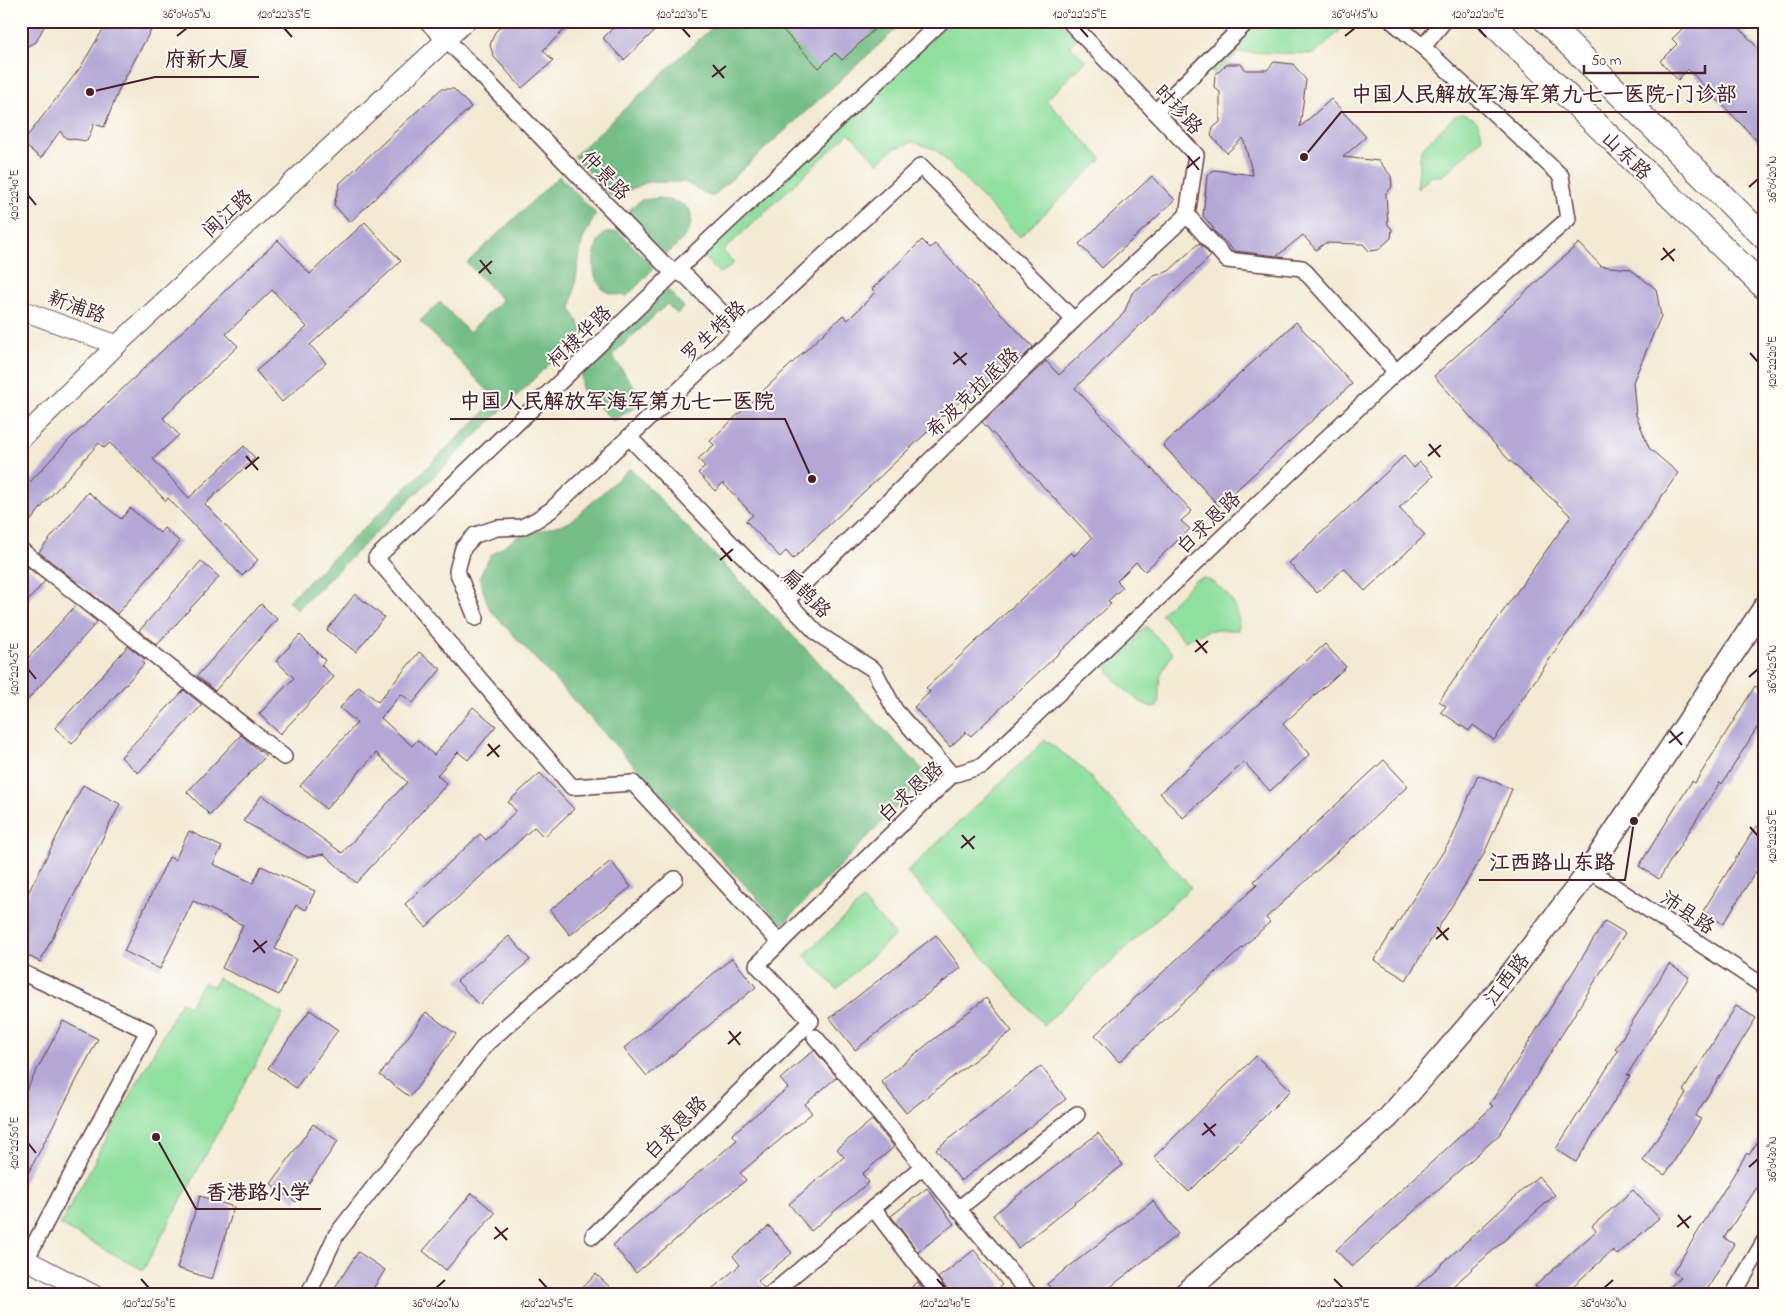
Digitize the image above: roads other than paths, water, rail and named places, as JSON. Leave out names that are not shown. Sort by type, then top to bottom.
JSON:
[{"type":"main road","name":"山东路","points":[[1490,21],[1765,288]]},
{"type":"main road","name":"山东路","points":[[1546,21],[1765,238]]},
{"type":"main road","name":"江西路","points":[[1183,1295],[1388,1118],[1492,998],[1588,870],[1765,606]]},
{"type":"street","points":[[429,21],[446,40]]},
{"type":"street","name":"闽江路","points":[[21,439],[117,345],[466,21]]},
{"type":"street","name":"柯棣华路","points":[[780,943],[633,783],[572,787],[376,558],[676,271],[942,21]]},
{"type":"street","name":"时珍路","points":[[1069,21],[1196,155],[1188,215]]},
{"type":"street","points":[[1155,112],[1248,21]]},
{"type":"street","points":[[1392,21],[1423,47],[1444,21]]},
{"type":"street","name":"仲景路","points":[[446,40],[666,266],[687,277],[741,332]]},
{"type":"street","name":"白求恩路","points":[[593,1236],[811,1021],[757,965],[952,775],[982,766],[1396,372],[1568,218],[1561,176],[1423,47]]},
{"type":"street","name":"罗生特路","points":[[476,618],[464,593],[457,571],[463,548],[475,536],[497,528],[522,527],[551,510],[922,166],[1074,320]]},
{"type":"street","points":[[1188,215],[1227,260],[1302,268],[1396,372]]},
{"type":"street","name":"希波克拉底路","points":[[787,600],[1074,320],[1188,215]]},
{"type":"street","name":"新浦路","points":[[21,310],[117,345]]},
{"type":"street","name":"扁鹊路","points":[[629,437],[818,634],[874,670],[895,710],[952,775]]},
{"type":"street","points":[[21,550],[284,757]]},
{"type":"street","name":"沛县路","points":[[1588,870],[1765,987]]},
{"type":"street","points":[[308,1295],[336,1235],[487,1043],[675,879]]},
{"type":"street","points":[[21,972],[148,1031],[23,1262],[94,1295]]},
{"type":"street","points":[[815,1037],[1030,1295]]},
{"type":"street","points":[[958,1209],[1076,1114]]},
{"type":"street","points":[[770,1295],[923,1166]]},
{"type":"street","points":[[873,1208],[940,1295]]},
{"type":"street","points":[[1732,1295],[1765,1240]]},
{"type":"place","name":"府新大厦","points":[[90,92]]},
{"type":"place","name":"中国人民解放军海军第九七一医院-门诊部","points":[[1304,157]]},
{"type":"place","name":"中国人民解放军海军第九七一医院","points":[[812,479]]},
{"type":"place","name":"江西路山东路","points":[[1634,821]]},
{"type":"place","name":"香港路小学","points":[[156,1137]]}]
